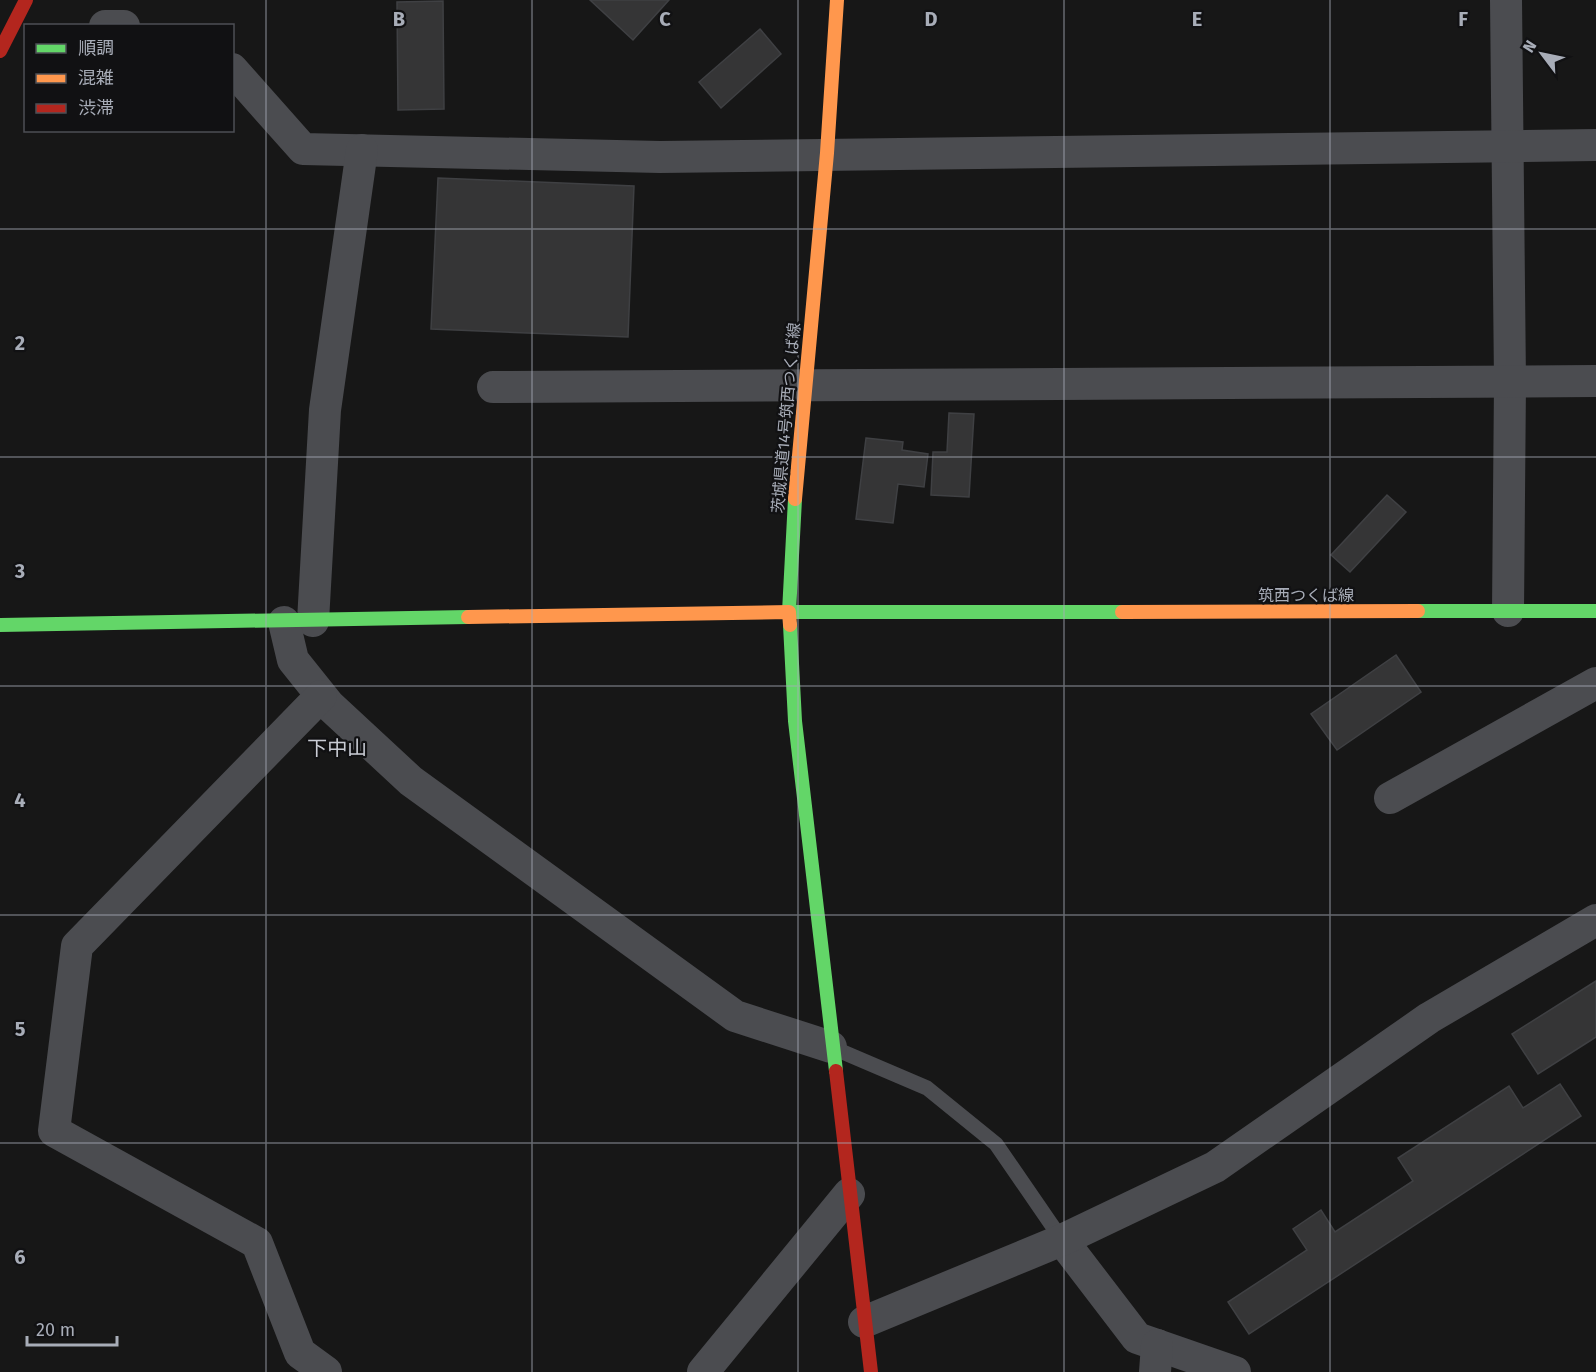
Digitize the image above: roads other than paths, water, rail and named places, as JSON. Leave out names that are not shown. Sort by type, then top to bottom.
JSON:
[{"type":"street","name":"茨城県道14号筑西つくば線","points":[[837,0],[826,153],[791,543],[789,612],[795,721],[831,1047],[872,1372]]},
{"type":"street","points":[[1506,0],[1510,382],[1508,611]]},
{"type":"street","points":[[234,71],[303,149],[660,157],[1508,144],[1596,145]]},
{"type":"street","points":[[363,150],[325,410],[293,660],[321,696],[411,781],[735,1016],[831,1047]]},
{"type":"street","points":[[493,387],[1596,381]]},
{"type":"street","name":"筑西つくば線","points":[[789,612],[1596,611]]},
{"type":"street","points":[[0,625],[298,622],[688,612],[789,612]]},
{"type":"street","points":[[1390,798],[1596,683]]},
{"type":"street","points":[[321,696],[77,946],[54,1131],[257,1243],[300,1353],[326,1372]]},
{"type":"street","points":[[864,1322],[1062,1240],[1215,1167],[1429,1018],[1596,920]]},
{"type":"street","points":[[703,1372],[849,1194]]},
{"type":"street","points":[[1062,1240],[1137,1338],[1156,1358],[1235,1372]]},
{"type":"lane","points":[[831,1047],[927,1088],[996,1144],[1062,1240]]},
{"type":"district","name":"下中山","points":[[337,748]]}]
